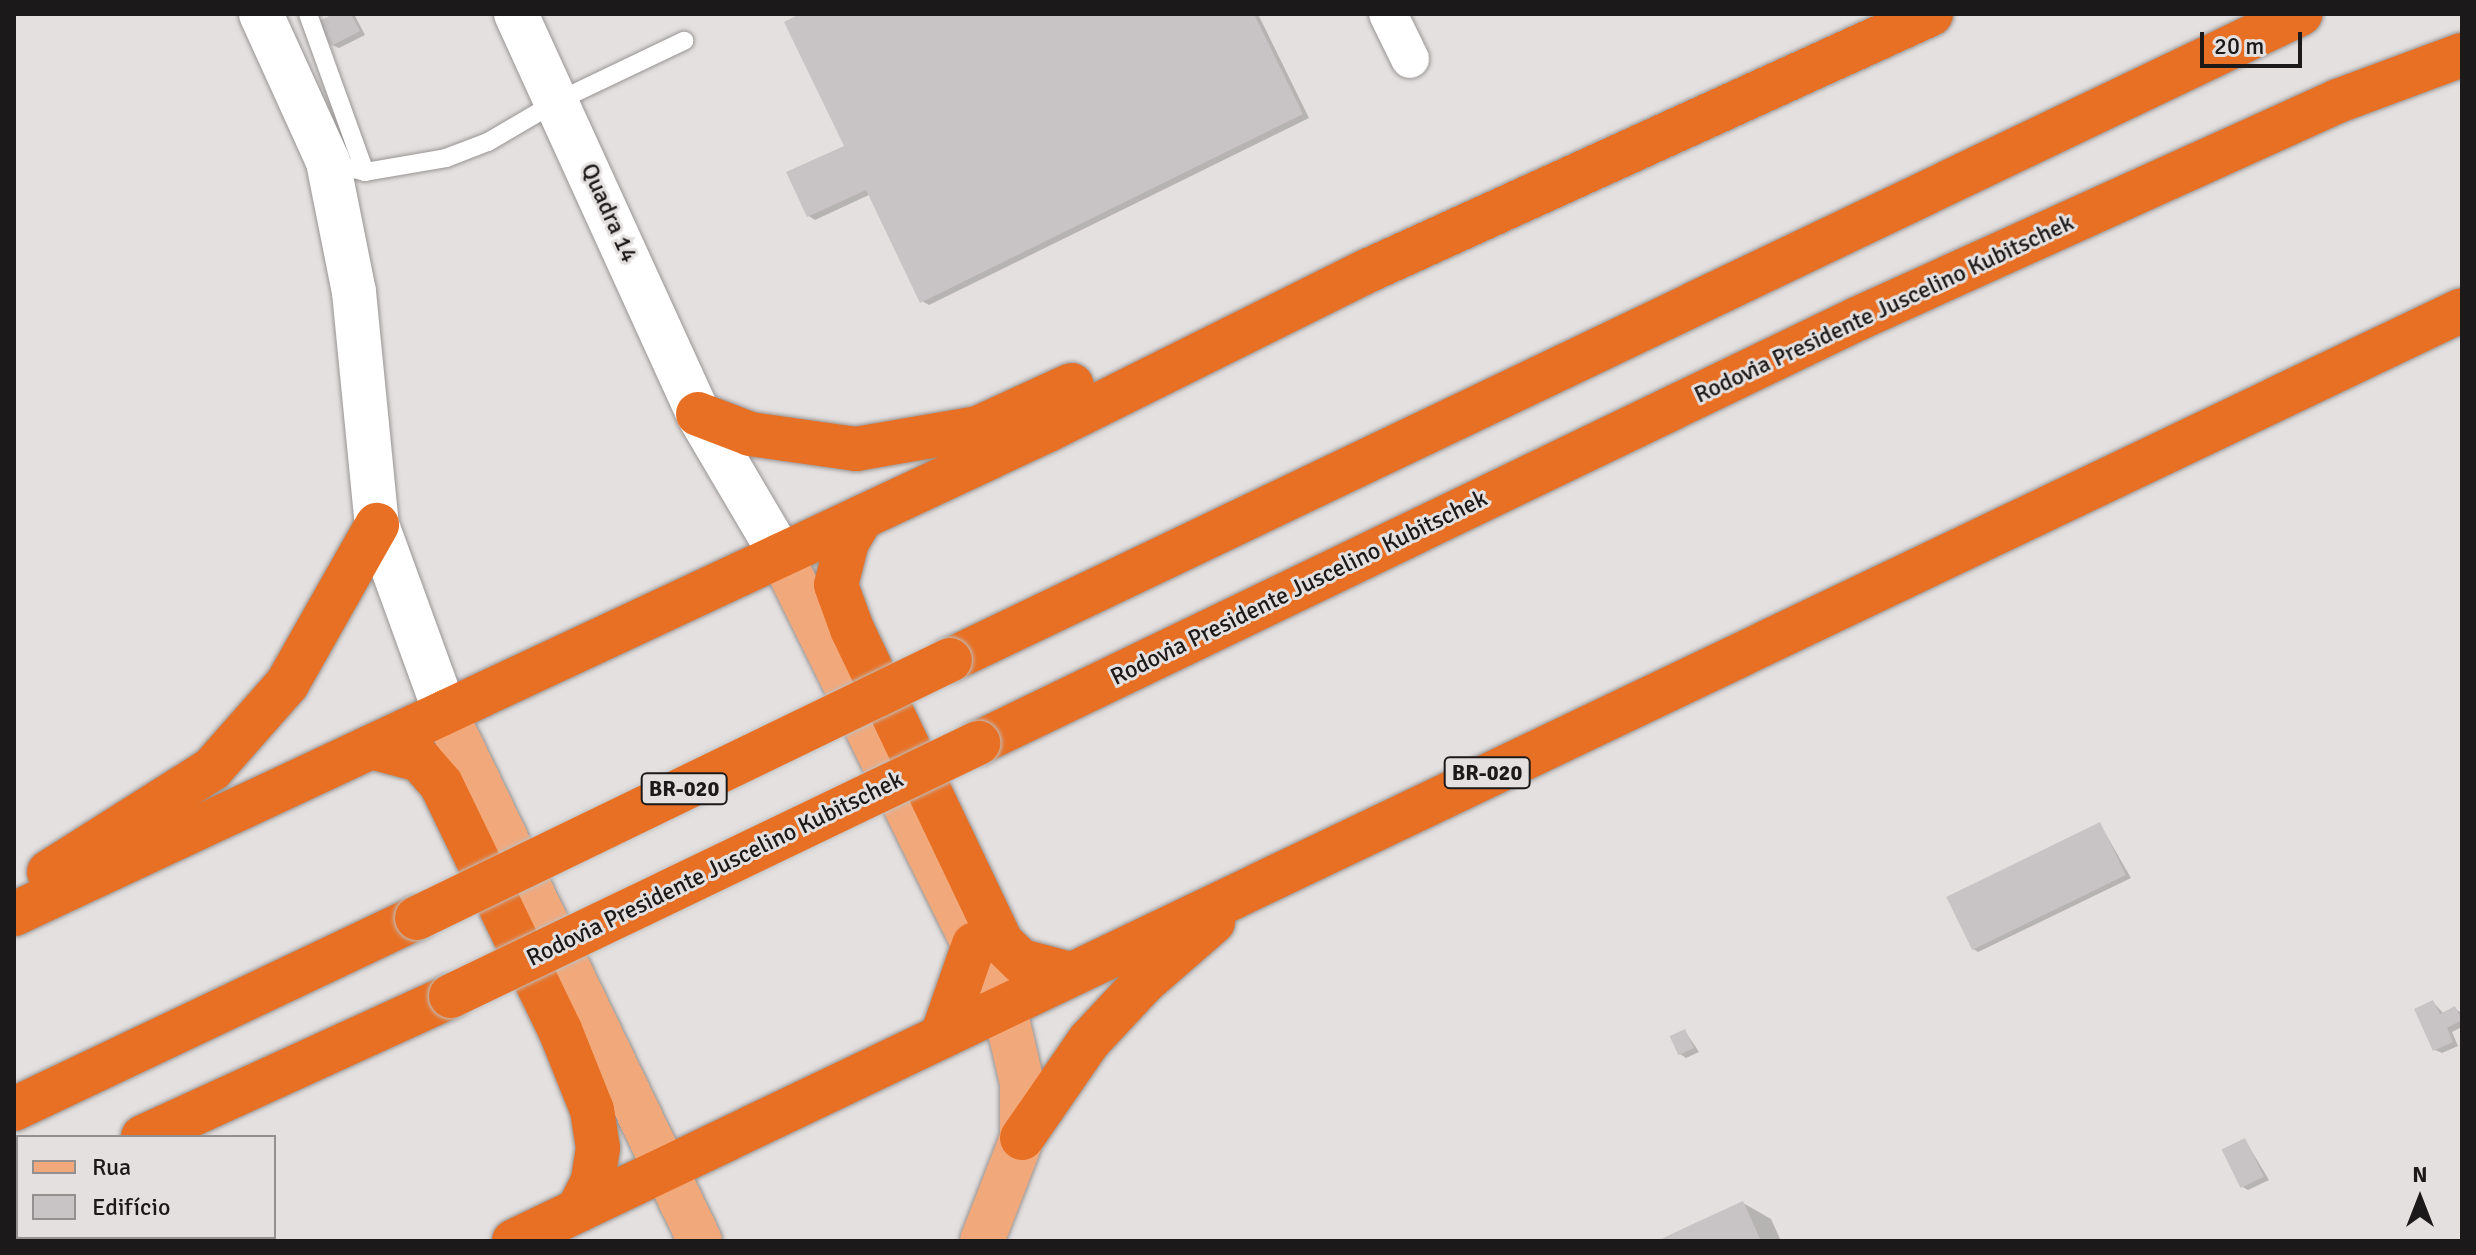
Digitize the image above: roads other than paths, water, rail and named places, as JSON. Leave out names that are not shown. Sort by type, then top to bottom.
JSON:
[{"type":"highway","points":[[14,914],[1215,350],[1365,272],[1931,14]]},
{"type":"highway","name":"BR-020","points":[[14,1109],[2300,14]]},
{"type":"highway","name":"Rodovia Presidente Juscelino Kubitschek","points":[[147,1135],[451,996],[1857,319],[2310,113],[2462,55]]},
{"type":"highway","points":[[698,414],[750,434],[856,449],[978,428],[1201,326],[1365,272]]},
{"type":"highway","name":"BR-020","points":[[514,1241],[2462,310]]},
{"type":"highway","points":[[862,517],[847,542],[836,585],[852,629],[1001,942],[1021,961],[1070,974]]},
{"type":"highway","points":[[14,893],[212,769],[287,684],[377,525]]},
{"type":"highway","points":[[371,747],[420,760],[441,784],[560,1030],[592,1110],[597,1138],[593,1181],[578,1210]]},
{"type":"highway","points":[[1022,1138],[1100,1029],[1143,983],[1257,884]]},
{"type":"highway","points":[[942,1036],[974,944]]},
{"type":"main road","points":[[261,14],[347,167],[354,292],[377,525],[445,712],[700,1241]]},
{"type":"main road","name":"Quadra 14","points":[[516,14],[698,414],[781,555]]},
{"type":"main road","points":[[781,555],[1004,1006],[1022,1083],[1022,1138],[982,1241]]},
{"type":"street","points":[[1388,14],[1410,59]]},
{"type":"lane","points":[[308,14],[347,167],[446,158],[488,142],[558,101],[684,41]]}]
